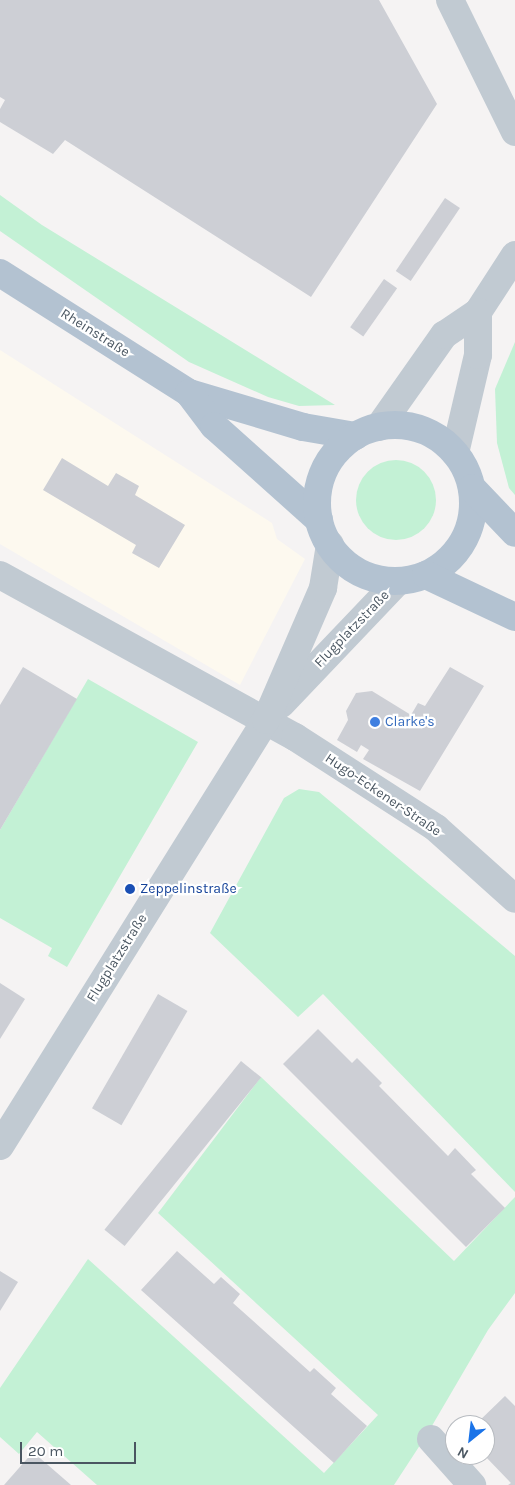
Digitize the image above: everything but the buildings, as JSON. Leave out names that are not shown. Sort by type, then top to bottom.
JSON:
[{"type":"main road","name":"Rheinstraße","points":[[0,273],[189,393],[302,427],[367,432]]},
{"type":"main road","name":"Rheinstraße","points":[[189,393],[214,426],[319,520]]},
{"type":"main road","points":[[400,426],[421,430],[440,439],[456,453],[466,470],[472,488],[473,509],[466,536],[445,564],[426,575],[397,582],[377,580],[358,572],[330,545],[319,520],[317,500],[328,463],[340,448],[367,432],[400,426]]},
{"type":"main road","points":[[472,488],[515,533]]},
{"type":"main road","points":[[426,575],[515,617]]},
{"type":"street","points":[[450,0],[515,132]]},
{"type":"street","points":[[367,432],[444,334],[478,312],[515,256]]},
{"type":"street","points":[[456,453],[478,355],[478,312]]},
{"type":"street","name":"Flugplatzstraße","points":[[0,1146],[266,720],[323,588],[330,545]]},
{"type":"street","points":[[0,575],[266,720]]},
{"type":"street","name":"Flugplatzstraße","points":[[266,720],[397,582]]},
{"type":"street","name":"Hugo-Eckener-Straße","points":[[266,720],[436,828],[515,900]]},
{"type":"street","points":[[431,1439],[472,1485]]},
{"type":"shaded area","points":[[0,350],[272,523],[277,539],[305,559],[240,685],[0,544]]},
{"type":"green space","points":[[0,195],[42,225],[335,405],[299,406],[268,397],[189,362],[0,231]]},
{"type":"green space","points":[[515,342],[515,495],[509,488],[497,443],[495,389]]},
{"type":"green space","points":[[388,460],[404,460],[425,471],[436,492],[436,508],[425,529],[404,540],[388,540],[374,534],[362,522],[356,508],[356,492],[362,478],[374,466]]},
{"type":"green space","points":[[88,679],[198,742],[67,967],[48,956],[52,948],[0,918],[0,830]]},
{"type":"green space","points":[[299,789],[319,792],[515,956],[515,1192],[323,994],[298,1017],[210,933],[284,798]]},
{"type":"green space","points":[[261,1077],[454,1261],[515,1197],[515,1293],[488,1330],[426,1436],[394,1485],[97,1485],[37,1432],[19,1454],[0,1437],[0,1388],[88,1259],[324,1473],[378,1415],[158,1213]]},
{"type":"place","name":"Clarke's","points":[[375,722]]},
{"type":"place","name":"Zeppelinstraße","points":[[130,889]]}]
